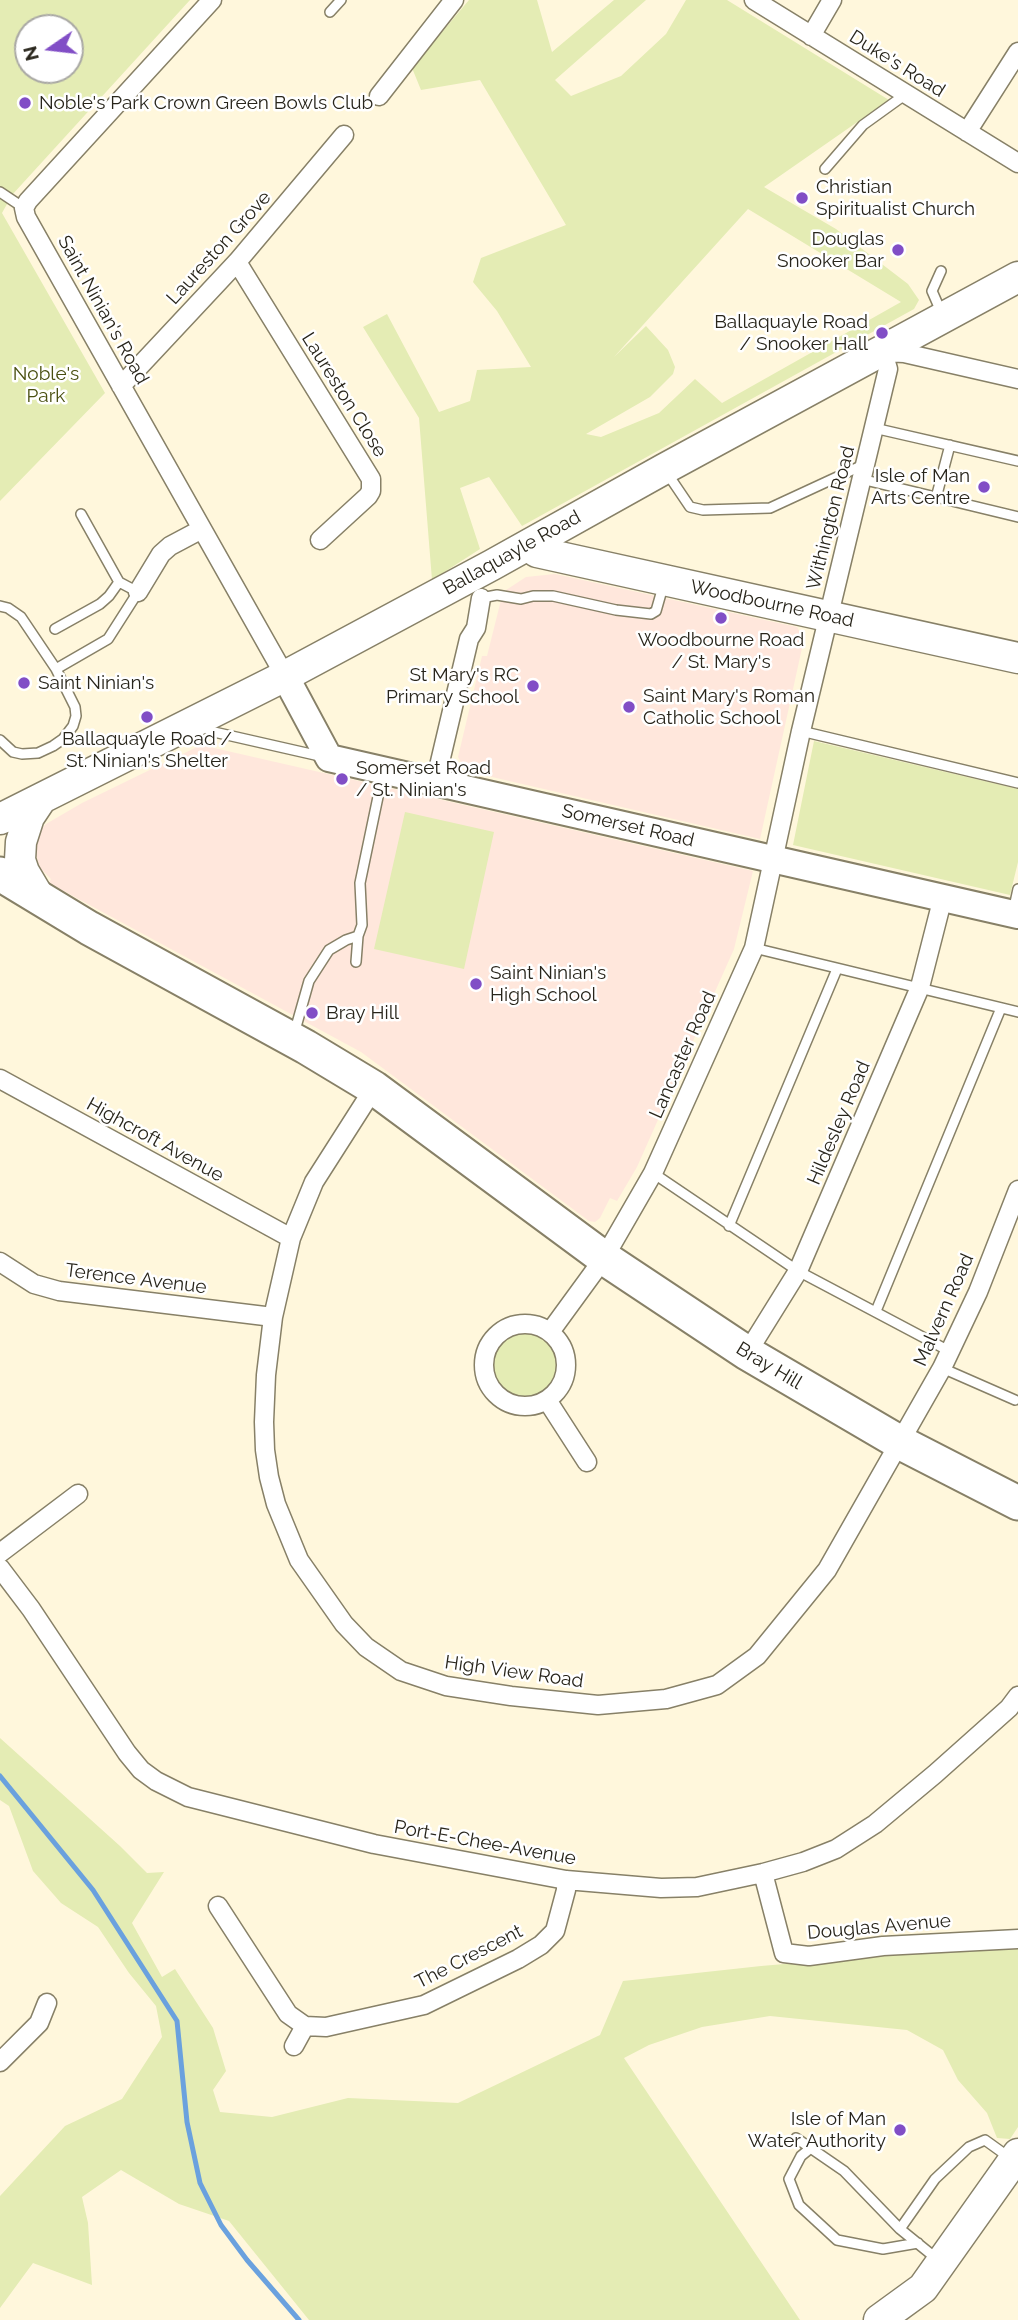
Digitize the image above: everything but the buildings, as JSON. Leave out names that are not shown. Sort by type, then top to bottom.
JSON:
[{"type":"highway","name":"Bray Hill","points":[[14,887],[292,1039],[374,1088],[604,1258],[747,1353],[899,1442],[1018,1503]]},
{"type":"main road","name":"Ballaquayle Road","points":[[0,819],[285,676],[1018,277]]},
{"type":"main road","name":"Woodbourne Road","points":[[528,546],[537,552],[1018,658]]},
{"type":"main road","points":[[285,676],[329,758]]},
{"type":"main road","name":"Somerset Road","points":[[329,758],[943,897],[1016,906]]},
{"type":"main road","points":[[14,887],[27,879],[20,860],[21,842],[29,817],[41,799]]},
{"type":"main road","points":[[879,2320],[923,2288],[1016,2157]]},
{"type":"street","points":[[24,208],[212,0]]},
{"type":"street","points":[[379,96],[454,0]]},
{"type":"street","name":"Duke's Road","points":[[754,0],[1018,163]]},
{"type":"street","points":[[811,36],[832,0]]},
{"type":"street","points":[[967,132],[1018,52]]},
{"type":"street","name":"Laureston Grove","points":[[121,386],[237,262],[344,135]]},
{"type":"street","name":"Saint Ninian's Road","points":[[24,208],[26,217],[285,676]]},
{"type":"street","name":"Laureston Close","points":[[237,262],[371,479],[368,496],[320,540]]},
{"type":"street","points":[[883,352],[904,353],[1016,377]]},
{"type":"street","name":"Withington Road","points":[[774,859],[801,731],[888,369],[883,352]]},
{"type":"street","points":[[138,592],[161,554],[170,546],[202,529]]},
{"type":"street","points":[[435,783],[469,639],[476,628],[481,598]]},
{"type":"street","name":"Lancaster Road","points":[[551,1332],[604,1258],[653,1173],[754,948],[774,859]]},
{"type":"street","name":"Hildesley Road","points":[[747,1353],[797,1271],[920,987],[943,897]]},
{"type":"street","name":"Highcroft Avenue","points":[[0,1079],[291,1238]]},
{"type":"street","name":"High View Road","points":[[374,1088],[314,1182],[291,1238],[274,1317],[266,1375],[265,1450],[276,1504],[299,1560],[344,1624],[366,1647],[401,1671],[446,1686],[598,1705],[666,1699],[717,1685],[757,1656],[827,1570],[899,1442]]},
{"type":"street","name":"Malvern Road","points":[[899,1442],[947,1360],[978,1292],[1018,1190]]},
{"type":"street","name":"Terence Avenue","points":[[0,1262],[34,1284],[58,1291],[274,1317]]},
{"type":"street","points":[[528,1324],[551,1332],[560,1342],[567,1367],[557,1392],[547,1400],[524,1407],[502,1399],[493,1391],[484,1369],[489,1346],[505,1329],[528,1324]]},
{"type":"street","points":[[547,1400],[587,1462]]},
{"type":"street","points":[[0,1553],[78,1494]]},
{"type":"street","name":"Port-E-Chee-Avenue","points":[[0,1568],[31,1609],[127,1753],[141,1770],[156,1781],[188,1797],[374,1844],[566,1880],[661,1888],[697,1887],[763,1873],[836,1849],[875,1824],[972,1742],[1009,1708],[1018,1696]]},
{"type":"street","name":"Douglas Avenue","points":[[763,1873],[783,1953],[809,1956],[884,1946],[1018,1939]]},
{"type":"street","name":"The Crescent","points":[[305,2026],[343,2024],[424,2005],[518,1959],[541,1945],[555,1931],[566,1890],[566,1880]]},
{"type":"street","points":[[218,1906],[288,2014],[305,2026],[295,2046]]},
{"type":"street","points":[[0,2062],[39,2023],[50,2001]]},
{"type":"lane","points":[[330,12],[341,0]]},
{"type":"lane","points":[[825,169],[863,125],[906,94]]},
{"type":"lane","points":[[0,192],[24,208]]},
{"type":"lane","points":[[941,271],[932,291],[944,318]]},
{"type":"lane","points":[[874,428],[1018,461]]},
{"type":"lane","points":[[936,498],[950,446]]},
{"type":"lane","points":[[664,468],[690,507],[703,510],[770,508],[863,471],[936,498],[1018,517]]},
{"type":"lane","points":[[56,669],[107,639],[138,592],[120,582],[81,514]]},
{"type":"lane","points":[[481,598],[497,594],[520,599],[553,596],[616,610],[651,614],[656,611],[665,581]]},
{"type":"lane","points":[[55,629],[100,604],[120,582]]},
{"type":"lane","points":[[0,606],[21,617],[56,669],[75,707],[76,716],[68,733],[53,747],[38,753],[13,752],[0,740]]},
{"type":"lane","points":[[194,722],[214,732],[329,758]]},
{"type":"lane","points":[[801,731],[1018,783]]},
{"type":"lane","points":[[356,962],[358,936],[362,925],[360,883],[383,771]]},
{"type":"lane","points":[[292,1039],[309,981],[329,950],[358,936]]},
{"type":"lane","points":[[754,948],[1018,1012]]},
{"type":"lane","points":[[729,1226],[837,969]]},
{"type":"lane","points":[[876,1311],[1001,1008]]},
{"type":"lane","points":[[653,1173],[797,1271],[876,1311],[947,1360],[1015,1399]]},
{"type":"lane","points":[[796,2138],[844,2171],[900,2229],[941,2262]]},
{"type":"lane","points":[[900,2229],[934,2179],[969,2147],[985,2140],[1016,2157]]},
{"type":"lane","points":[[812,2147],[801,2156],[789,2179],[799,2204],[837,2240],[883,2249],[918,2243]]},
{"type":"shaded area","name":"Saint Mary's Roman Catholic School","points":[[555,574],[797,627],[804,639],[760,839],[466,771],[458,757],[482,656],[487,656],[503,592],[526,577]]},
{"type":"shaded area","name":"Saint Ninian's High School","points":[[201,745],[753,871],[734,949],[637,1167],[617,1201],[610,1198],[600,1218],[595,1222],[589,1221],[361,1052],[49,883],[51,879],[40,868],[36,855],[31,856],[35,835],[46,824],[82,803]]},
{"type":"green space","name":"Noble's Park","points":[[0,0],[190,0],[12,195],[2,213],[105,393],[0,501]]},
{"type":"green space","points":[[469,0],[537,0],[552,52],[614,0],[646,0],[555,80],[571,96],[621,76],[666,34],[686,0],[727,0],[889,100],[764,187],[836,229],[908,284],[919,300],[914,309],[522,526],[489,477],[460,488],[480,549],[432,580],[419,418],[363,327],[387,314],[439,412],[470,401],[477,370],[531,367],[497,311],[473,282],[481,258],[566,225],[480,80],[421,90],[412,68]],"holes":[[[748,209],[901,302],[722,403],[695,379],[659,413],[601,437],[586,434],[650,397],[673,374],[675,367],[668,350],[646,326],[614,357]]]},
{"type":"green space","points":[[814,741],[1018,789],[1018,862],[1010,895],[793,845]]},
{"type":"green space","points":[[405,812],[494,832],[464,969],[374,949]]},
{"type":"green space","points":[[526,1332],[539,1335],[550,1342],[557,1353],[560,1366],[557,1379],[550,1390],[539,1397],[526,1400],[513,1397],[502,1390],[495,1379],[492,1366],[495,1353],[502,1342],[513,1335]]},
{"type":"green space","points":[[0,1738],[147,1873],[164,1872],[132,1923],[162,1977],[175,1969],[213,2028],[226,2071],[213,2090],[220,2112],[272,2117],[348,2098],[458,2103],[600,2035],[623,1981],[996,1946],[1018,1948],[1018,2127],[1010,2139],[997,2138],[987,2113],[958,2080],[943,2050],[907,2030],[770,2016],[702,2027],[649,2045],[624,2058],[800,2320],[309,2320],[229,2221],[179,2204],[121,2170],[82,2197],[88,2223],[92,2285],[33,2263],[0,2308],[0,2196],[65,2126],[122,2099],[162,2037],[156,2006],[129,1973],[98,1927],[61,1903],[33,1871],[9,1806],[0,1800]]},
{"type":"waterway","points":[[0,1776],[93,1890],[177,2021],[187,2122],[200,2183],[221,2225],[247,2260],[299,2320]]},
{"type":"place","name":"Noble's Park Crown Green Bowls Club","points":[[25,103]]},
{"type":"place","name":"Christian Spiritualist Church","points":[[802,198]]},
{"type":"place","name":"Douglas Snooker Bar","points":[[898,250]]},
{"type":"place","name":"Ballaquayle Road / Snooker Hall","points":[[882,333]]},
{"type":"place","name":"Isle of Man Arts Centre","points":[[984,487]]},
{"type":"place","name":"Woodbourne Road / St. Mary's","points":[[721,618]]},
{"type":"place","name":"Saint Ninian's","points":[[24,683]]},
{"type":"place","name":"St Mary's RC Primary School","points":[[533,686]]},
{"type":"place","name":"Saint Mary's Roman Catholic School","points":[[629,707]]},
{"type":"place","name":"Ballaquayle Road / St. Ninian's Shelter","points":[[147,717]]},
{"type":"place","name":"Somerset Road / St. Ninian's","points":[[342,779]]},
{"type":"place","name":"Saint Ninian's High School","points":[[476,984]]},
{"type":"place","name":"Bray Hill","points":[[312,1013]]},
{"type":"place","name":"Isle of Man Water Authority","points":[[900,2130]]}]
